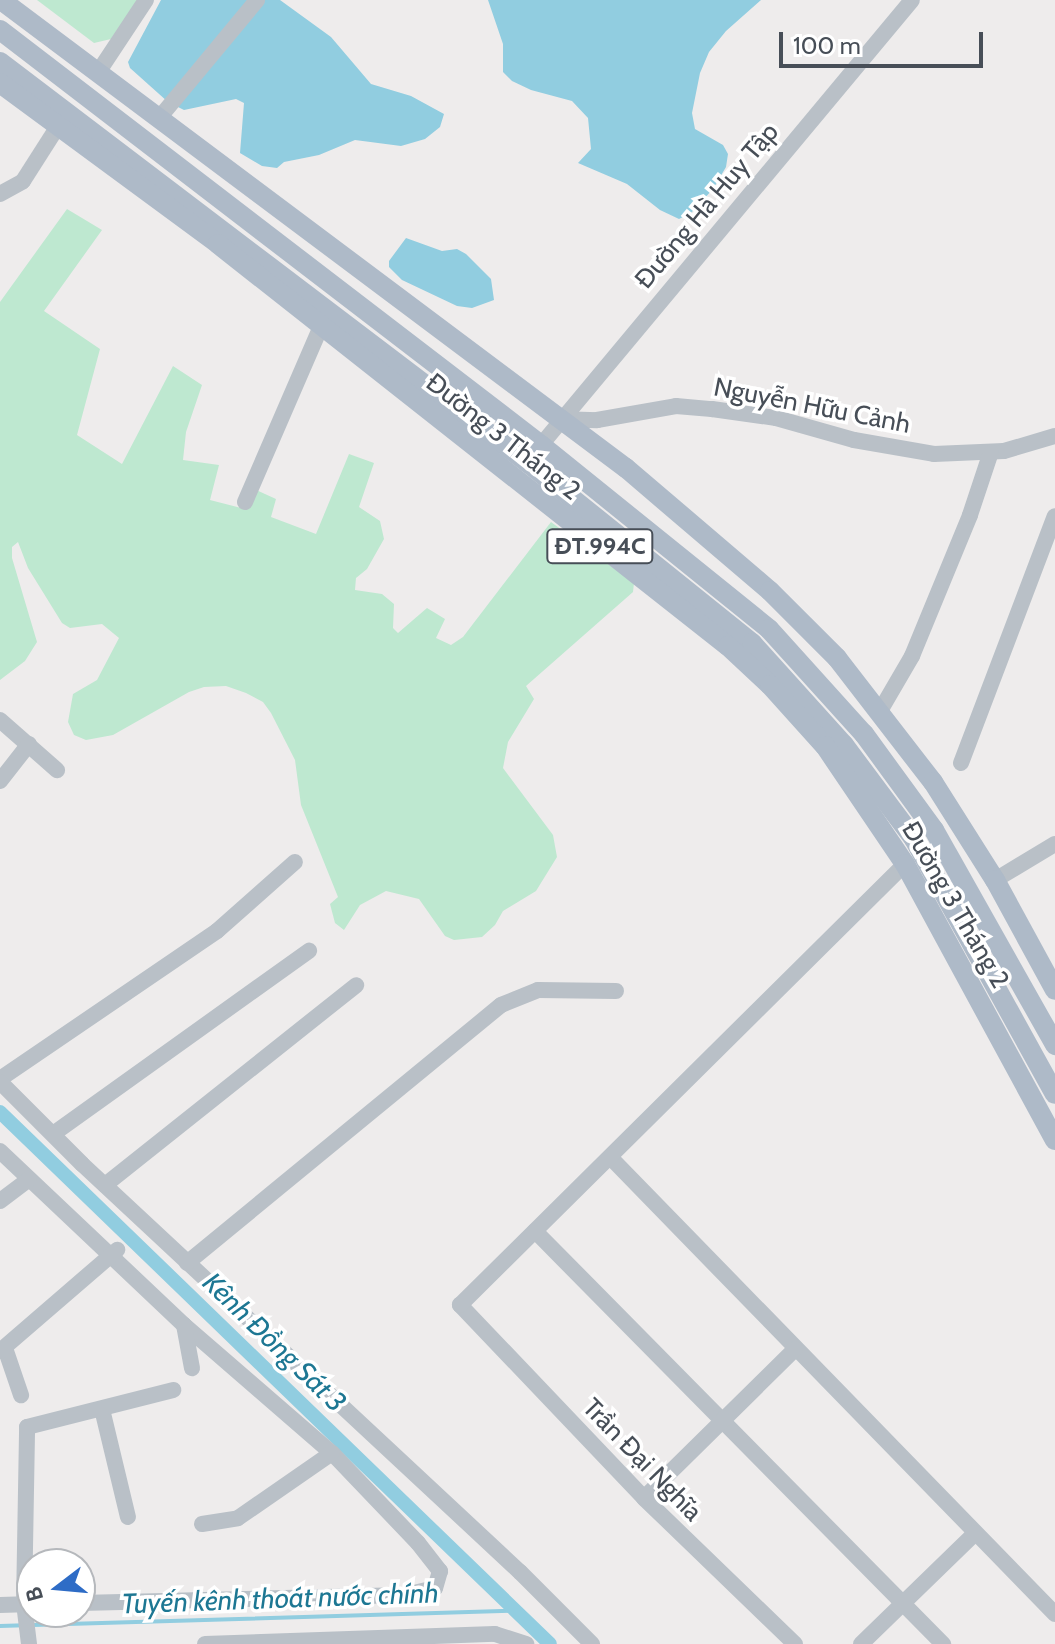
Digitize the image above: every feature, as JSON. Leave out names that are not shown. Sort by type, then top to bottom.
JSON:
[{"type":"main road","name":"Đường 3 Tháng 2","points":[[1,0],[626,468],[770,591],[837,658],[941,793],[995,880],[1055,990]]},
{"type":"main road","name":"Đường 3 Tháng 2","points":[[0,30],[541,445],[769,629],[864,734],[934,830],[1055,1045]]},
{"type":"main road","name":"Đường 3 Tháng 2","points":[[0,62],[528,463],[752,643],[844,745],[914,839],[1055,1094]]},
{"type":"main road","name":"Đường 3 Tháng 2","points":[[0,83],[321,326],[728,646],[770,685],[825,746],[905,864],[1055,1140]]},
{"type":"main road","points":[[515,480],[541,445]]},
{"type":"street","points":[[99,71],[146,0]]},
{"type":"street","points":[[160,117],[257,0]]},
{"type":"street","name":"Đường Hà Huy Tập","points":[[541,445],[559,419],[912,0]]},
{"type":"street","points":[[117,120],[131,95]]},
{"type":"street","points":[[0,194],[23,181],[58,126]]},
{"type":"street","points":[[245,502],[321,326]]},
{"type":"street","name":"Nguyễn Hữu Cảnh","points":[[559,419],[597,420],[676,406],[700,408],[776,418],[854,440],[934,454],[991,452],[1055,436]]},
{"type":"street","points":[[880,711],[912,656],[970,515],[991,452]]},
{"type":"street","points":[[961,763],[1055,516]]},
{"type":"street","points":[[0,720],[57,770]]},
{"type":"street","points":[[0,781],[29,744]]},
{"type":"street","points":[[995,880],[1055,844]]},
{"type":"street","points":[[295,862],[217,931],[0,1080],[105,1185],[520,1572],[592,1644]]},
{"type":"street","points":[[905,864],[535,1231],[943,1644]]},
{"type":"street","points":[[53,1134],[309,951]]},
{"type":"street","points":[[105,1185],[356,985]]},
{"type":"street","points":[[187,1263],[501,1005],[538,990],[616,991]]},
{"type":"street","points":[[0,1151],[114,1254],[184,1325],[332,1453],[440,1571],[435,1588],[405,1595],[96,1603]]},
{"type":"street","points":[[610,1157],[1055,1614]]},
{"type":"street","points":[[0,1201],[29,1179]]},
{"type":"street","name":"Trần Đại Nghĩa","points":[[535,1231],[460,1305],[644,1498],[795,1644]]},
{"type":"street","points":[[21,1395],[2,1349],[114,1254]]},
{"type":"street","points":[[184,1325],[192,1368]]},
{"type":"street","points":[[644,1498],[795,1349]]},
{"type":"street","points":[[28,1548],[27,1427],[173,1390]]},
{"type":"street","points":[[102,1409],[128,1517]]},
{"type":"street","points":[[202,1524],[238,1518],[332,1453]]},
{"type":"street","points":[[861,1644],[975,1533]]},
{"type":"street","points":[[205,1644],[495,1634],[526,1644]]},
{"type":"green space","points":[[37,0],[138,0],[111,39],[94,43]]},
{"type":"green space","points":[[67,209],[102,230],[44,311],[100,349],[77,435],[122,464],[173,366],[202,385],[186,432],[183,460],[219,465],[210,500],[245,509],[254,489],[276,499],[271,517],[316,534],[349,454],[374,463],[359,507],[380,521],[384,539],[367,569],[356,578],[355,590],[382,594],[394,604],[393,628],[398,633],[427,608],[445,619],[436,638],[451,645],[463,637],[551,522],[634,583],[633,592],[526,686],[534,699],[508,742],[503,768],[553,835],[557,857],[536,891],[503,911],[495,925],[482,937],[454,940],[445,936],[419,899],[386,891],[360,905],[344,930],[335,923],[330,904],[338,897],[301,805],[295,760],[263,702],[246,693],[226,686],[204,687],[189,692],[113,735],[86,740],[74,735],[68,722],[73,694],[97,680],[119,638],[102,624],[70,628],[62,623],[28,568],[18,542],[12,547],[12,558],[37,642],[25,661],[0,680],[0,302]]},
{"type":"water","points":[[161,0],[280,0],[331,37],[371,84],[411,96],[444,114],[440,127],[425,139],[401,146],[355,140],[319,155],[284,162],[277,168],[262,166],[240,153],[244,103],[236,99],[184,110],[168,102],[130,68],[128,62]]},
{"type":"water","points":[[488,0],[761,0],[726,31],[709,52],[700,73],[692,113],[695,129],[723,145],[728,154],[726,167],[713,189],[691,213],[679,219],[660,210],[627,184],[578,163],[591,149],[588,118],[572,101],[531,90],[512,81],[503,72],[503,44]]},
{"type":"water","points":[[406,238],[442,251],[457,249],[466,254],[491,279],[494,300],[472,308],[457,306],[402,280],[389,267],[389,261]]},
{"type":"waterway","name":"Kênh Đồng Sát 3","points":[[0,1112],[550,1644]]},
{"type":"waterway","name":"Tuyến kênh thoát nước chính","points":[[96,1623],[514,1611]]},
{"type":"waterway","name":"Tuyến kênh thoát nước chính","points":[[0,1626],[16,1625]]}]
